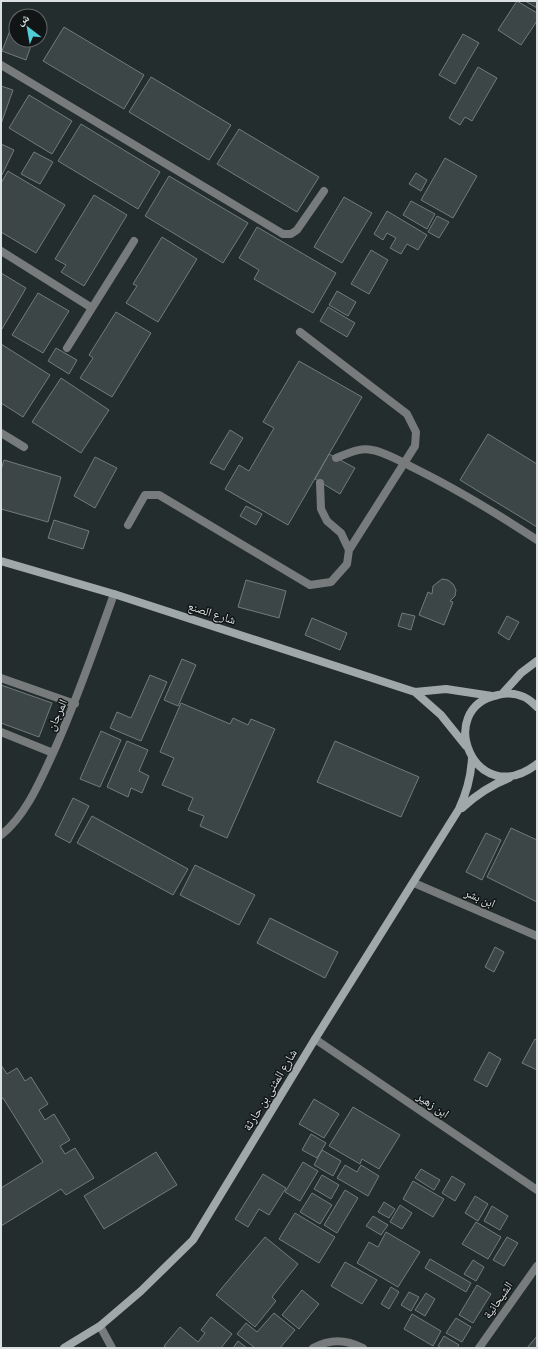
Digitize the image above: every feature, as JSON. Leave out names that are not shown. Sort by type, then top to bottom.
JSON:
[{"type":"street","points":[[1,65],[283,234],[291,234],[297,230],[324,191]]},
{"type":"street","points":[[68,348],[134,241]]},
{"type":"street","points":[[1,251],[92,308]]},
{"type":"street","points":[[128,525],[145,495],[159,495],[310,585],[331,582],[347,564],[349,550],[415,446],[416,432],[407,414],[300,332]]},
{"type":"street","points":[[1,433],[24,447]]},
{"type":"street","points":[[336,458],[355,451],[371,449],[405,463],[469,496],[537,540]]},
{"type":"street","points":[[320,483],[321,509],[327,521],[341,532],[349,550]]},
{"type":"street","name":"شارع الصنع","points":[[1,561],[114,594],[415,692],[441,715],[466,746]]},
{"type":"street","name":"المرجان","points":[[1,835],[8,830],[36,791],[75,704],[114,594]]},
{"type":"street","points":[[503,693],[521,673],[537,661]]},
{"type":"street","points":[[1,678],[75,704]]},
{"type":"street","name":"شارع الصنع","points":[[415,692],[446,689],[492,696]]},
{"type":"street","points":[[516,776],[491,774],[480,767],[472,758],[466,746],[465,734],[467,721],[481,702],[492,696],[503,693],[524,697],[537,707]]},
{"type":"street","points":[[1,732],[53,753]]},
{"type":"street","name":"شارع المثنى بن حارثة","points":[[64,1348],[100,1326],[142,1291],[193,1240],[315,1039],[459,809],[467,793],[471,776],[472,758]]},
{"type":"street","name":"شارع المثنى بن حارثة","points":[[459,809],[476,795],[495,783],[516,776],[537,764]]},
{"type":"street","name":"ابن بشر","points":[[414,883],[537,936]]},
{"type":"street","name":"ابن زهير","points":[[315,1039],[537,1190]]},
{"type":"street","name":"الشيحانية","points":[[479,1348],[537,1266]]},
{"type":"street","points":[[100,1326],[112,1348]]},
{"type":"street","points":[[313,1348],[326,1341],[352,1342],[363,1348]]},
{"type":"building","points":[[517,1],[537,13],[537,21],[521,45],[498,30]]},
{"type":"building","points":[[525,1],[537,1],[537,8]]},
{"type":"building","points":[[64,27],[144,75],[124,109],[43,61]]},
{"type":"building","points":[[463,34],[479,43],[455,84],[439,75]]},
{"type":"building","points":[[8,36],[8,48],[30,48],[26,60],[2,51]]},
{"type":"building","points":[[478,67],[497,78],[472,121],[465,117],[460,125],[449,118]]},
{"type":"building","points":[[151,77],[231,125],[209,160],[129,112]]},
{"type":"building","points":[[1,86],[13,90],[1,124]]},
{"type":"building","points":[[29,95],[72,121],[52,154],[9,128]]},
{"type":"building","points":[[81,124],[160,172],[138,209],[58,161]]},
{"type":"building","points":[[239,129],[319,177],[297,212],[217,164]]},
{"type":"building","points":[[1,144],[14,150],[2,175],[1,174]]},
{"type":"building","points":[[34,152],[53,162],[40,184],[21,174]]},
{"type":"building","points":[[445,158],[477,176],[453,218],[421,200]]},
{"type":"building","points":[[8,171],[65,205],[36,253],[1,232],[1,183]]},
{"type":"building","points":[[416,173],[427,180],[421,191],[409,184]]},
{"type":"building","points":[[169,176],[248,223],[223,263],[145,216]]},
{"type":"building","points":[[94,195],[127,215],[84,286],[61,272],[66,265],[55,259]]},
{"type":"building","points":[[344,197],[372,213],[342,263],[314,247]]},
{"type":"building","points":[[411,201],[435,214],[427,229],[403,215]]},
{"type":"building","points":[[387,211],[427,235],[418,250],[407,244],[401,254],[390,248],[396,238],[387,233],[383,240],[374,234]]},
{"type":"building","points":[[437,216],[449,222],[439,238],[428,232]]},
{"type":"building","points":[[257,227],[336,273],[313,313],[254,279],[259,270],[239,258]]},
{"type":"building","points":[[162,237],[197,259],[158,322],[126,303],[137,286],[133,284]]},
{"type":"building","points":[[371,250],[388,260],[369,294],[351,284]]},
{"type":"building","points":[[1,273],[26,288],[2,329],[1,328]]},
{"type":"building","points":[[337,291],[356,302],[348,316],[329,305]]},
{"type":"building","points":[[38,293],[69,311],[43,353],[12,335]]},
{"type":"building","points":[[328,307],[355,323],[347,337],[320,321]]},
{"type":"building","points":[[116,312],[151,333],[112,397],[80,378],[93,358],[89,355]]},
{"type":"building","points":[[1,344],[50,375],[23,417],[1,403]]},
{"type":"building","points":[[56,348],[77,360],[69,374],[48,361]]},
{"type":"building","points":[[299,361],[362,397],[288,525],[225,489],[239,465],[249,471],[274,428],[263,422]]},
{"type":"building","points":[[61,378],[109,410],[81,453],[32,422]]},
{"type":"building","points":[[230,430],[243,438],[224,470],[210,463]]},
{"type":"building","points":[[488,434],[537,464],[537,527],[460,480]]},
{"type":"building","points":[[329,454],[355,468],[340,494],[315,479]]},
{"type":"building","points":[[95,457],[117,468],[95,508],[74,496]]},
{"type":"building","points":[[4,460],[61,477],[48,522],[1,509],[1,470]]},
{"type":"building","points":[[246,506],[262,514],[256,525],[240,516]]},
{"type":"building","points":[[54,520],[89,531],[83,549],[48,538]]},
{"type":"building","points":[[442,579],[448,580],[453,584],[456,590],[455,596],[450,601],[453,602],[444,625],[419,615],[428,592],[432,594],[433,586]]},
{"type":"building","points":[[246,580],[286,591],[279,618],[238,607]]},
{"type":"building","points":[[402,613],[415,616],[411,630],[398,626]]},
{"type":"building","points":[[507,616],[519,622],[509,640],[498,633]]},
{"type":"building","points":[[312,618],[347,633],[340,650],[305,635]]},
{"type":"building","points":[[182,659],[196,665],[178,706],[164,700]]},
{"type":"building","points":[[150,675],[167,682],[141,741],[110,728],[117,712],[131,718]]},
{"type":"building","points":[[1,685],[52,703],[39,737],[1,723]]},
{"type":"building","points":[[181,703],[230,724],[233,718],[248,725],[251,719],[275,729],[227,838],[200,826],[204,816],[188,810],[193,798],[162,785],[174,758],[160,752]]},
{"type":"building","points":[[101,731],[121,740],[100,787],[80,779]]},
{"type":"building","points":[[127,741],[148,750],[139,771],[149,776],[142,793],[131,788],[128,797],[107,787]]},
{"type":"building","points":[[335,741],[419,777],[401,817],[317,782]]},
{"type":"building","points":[[73,798],[89,806],[70,843],[55,835]]},
{"type":"building","points":[[92,816],[188,869],[173,895],[77,843]]},
{"type":"building","points":[[511,828],[537,840],[537,902],[487,877]]},
{"type":"building","points":[[486,833],[501,840],[482,880],[466,872]]},
{"type":"building","points":[[195,865],[255,895],[239,925],[180,895]]},
{"type":"building","points":[[270,918],[338,952],[325,978],[257,943]]},
{"type":"building","points":[[495,947],[504,952],[494,972],[485,967]]},
{"type":"building","points":[[535,1039],[537,1040],[537,1070],[522,1063]]},
{"type":"building","points":[[489,1052],[501,1059],[487,1087],[474,1080]]},
{"type":"building","points":[[1,1065],[7,1074],[17,1068],[25,1081],[31,1077],[48,1104],[39,1110],[45,1120],[54,1114],[70,1140],[60,1146],[65,1154],[75,1148],[94,1178],[66,1195],[61,1189],[1,1226],[1,1188],[43,1162],[3,1098],[1,1099]]},
{"type":"building","points":[[314,1099],[339,1114],[324,1138],[299,1124]]},
{"type":"building","points":[[353,1107],[400,1135],[379,1169],[362,1159],[360,1164],[329,1146]]},
{"type":"building","points":[[311,1134],[326,1143],[317,1158],[302,1150]]},
{"type":"building","points":[[322,1150],[341,1161],[333,1176],[314,1165]]},
{"type":"building","points":[[156,1152],[177,1185],[104,1229],[84,1196]]},
{"type":"building","points":[[303,1162],[318,1171],[300,1201],[285,1192]]},
{"type":"building","points":[[345,1165],[357,1172],[361,1165],[379,1176],[368,1196],[337,1178]]},
{"type":"building","points":[[421,1169],[440,1180],[434,1190],[415,1178]]},
{"type":"building","points":[[263,1174],[286,1188],[269,1215],[259,1209],[248,1227],[235,1219]]},
{"type":"building","points":[[322,1175],[339,1185],[331,1199],[314,1189]]},
{"type":"building","points":[[452,1176],[465,1184],[455,1201],[442,1193]]},
{"type":"building","points":[[413,1181],[444,1199],[433,1217],[403,1199]]},
{"type":"building","points":[[345,1190],[358,1198],[337,1233],[324,1225]]},
{"type":"building","points":[[312,1193],[332,1205],[320,1224],[300,1212]]},
{"type":"building","points":[[475,1196],[488,1204],[478,1221],[465,1213]]},
{"type":"building","points":[[384,1202],[395,1209],[389,1218],[378,1212]]},
{"type":"building","points":[[400,1205],[412,1213],[402,1229],[390,1222]]},
{"type":"building","points":[[492,1206],[508,1216],[500,1230],[484,1221]]},
{"type":"building","points":[[295,1213],[335,1237],[319,1263],[279,1239]]},
{"type":"building","points":[[373,1216],[388,1225],[381,1235],[366,1226]]},
{"type":"building","points":[[476,1222],[501,1237],[488,1259],[462,1244]]},
{"type":"building","points":[[386,1232],[420,1252],[398,1287],[357,1263],[369,1242],[378,1247]]},
{"type":"building","points":[[265,1237],[298,1264],[272,1297],[276,1301],[255,1327],[216,1295]]},
{"type":"building","points":[[507,1237],[518,1243],[504,1266],[493,1260]]},
{"type":"building","points":[[430,1259],[471,1283],[466,1292],[425,1268]]},
{"type":"building","points":[[473,1260],[484,1267],[476,1281],[464,1274]]},
{"type":"building","points":[[345,1262],[377,1280],[362,1304],[331,1286]]},
{"type":"building","points":[[477,1285],[491,1294],[473,1323],[459,1315]]},
{"type":"building","points":[[391,1287],[399,1292],[389,1309],[381,1304]]},
{"type":"building","points":[[302,1290],[319,1304],[299,1329],[282,1315]]},
{"type":"building","points":[[409,1292],[419,1297],[411,1311],[401,1305]]},
{"type":"building","points":[[426,1293],[435,1299],[425,1316],[415,1310]]},
{"type":"building","points":[[274,1313],[295,1330],[280,1348],[255,1348],[237,1334],[246,1323],[257,1332]]},
{"type":"building","points":[[412,1314],[441,1331],[433,1346],[404,1329]]},
{"type":"building","points":[[211,1317],[232,1334],[221,1348],[167,1348],[164,1346],[180,1327],[198,1342],[205,1333],[201,1330]]},
{"type":"building","points":[[456,1318],[471,1327],[462,1342],[446,1333]]},
{"type":"building","points":[[444,1336],[459,1345],[457,1348],[442,1348],[438,1346]]},
{"type":"building","points":[[537,1336],[537,1348],[527,1348]]},
{"type":"building","points":[[238,1341],[247,1348],[233,1348]]}]
